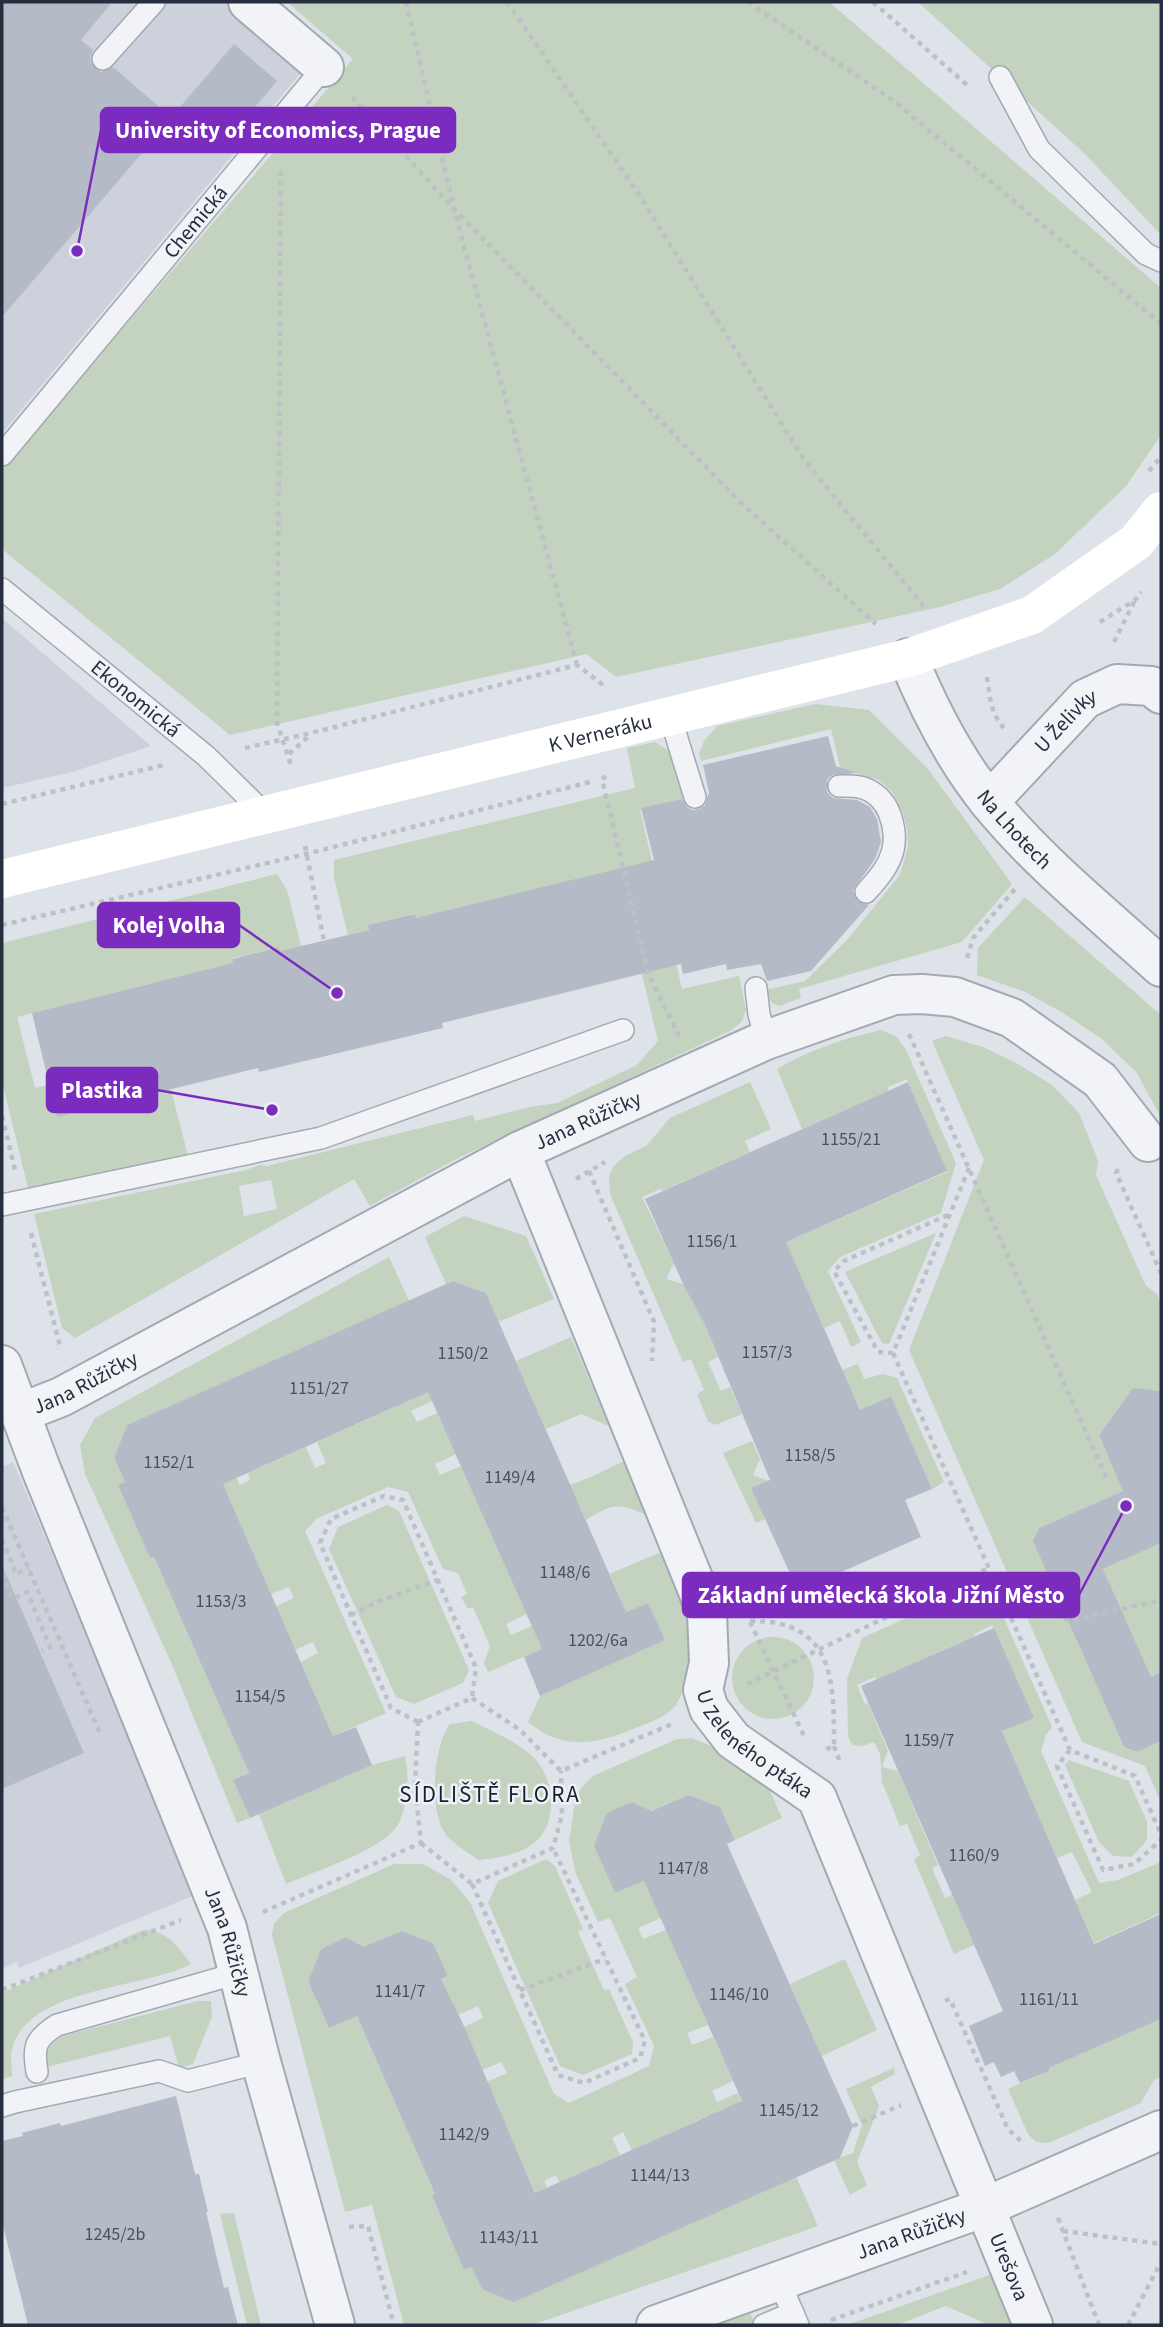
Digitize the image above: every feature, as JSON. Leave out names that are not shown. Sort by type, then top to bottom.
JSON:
[{"type":"street","points":[[248,2],[324,67]]},
{"type":"street","name":"K Verneráku","points":[[2,879],[908,658],[1032,615],[1136,542],[1161,511]]},
{"type":"street","name":"Na Lhotech","points":[[908,658],[948,743],[989,802],[1041,859],[1161,967]]},
{"type":"street","name":"U Želivky","points":[[989,802],[1085,699],[1116,684],[1151,686],[1161,694]]},
{"type":"street","name":"Jana Růžičky","points":[[20,1413],[61,1397],[520,1151],[766,1040],[894,995],[956,997],[1012,1018],[1100,1080],[1148,1142]]},
{"type":"street","name":"U Zeleného ptáka","points":[[520,1151],[706,1612],[709,1663],[703,1689],[709,1709],[733,1740],[799,1765],[817,1798],[985,2207]]},
{"type":"street","name":"Jana Růžičky","points":[[2,1365],[227,1928],[261,2062],[335,2325]]},
{"type":"street","name":"Jana Růžičky","points":[[656,2325],[790,2306],[985,2207],[1161,2130]]},
{"type":"street","name":"Urešova","points":[[985,2207],[1033,2325]]},
{"type":"lane","points":[[103,59],[154,2]]},
{"type":"lane","name":"Chemická","points":[[2,455],[324,67]]},
{"type":"lane","points":[[1000,77],[1040,149],[1146,254],[1161,261]]},
{"type":"lane","name":"Ekonomická","points":[[2,589],[206,756],[265,814]]},
{"type":"lane","points":[[670,716],[695,797]]},
{"type":"lane","points":[[839,786],[858,786],[874,793],[888,811],[896,838],[890,861],[866,892]]},
{"type":"lane","points":[[756,988],[766,1040]]},
{"type":"lane","points":[[2,1205],[321,1138],[623,1030]]},
{"type":"lane","points":[[37,2072],[34,2055],[41,2036],[57,2025],[239,1973]]},
{"type":"lane","points":[[2,2106],[159,2071],[188,2081],[261,2062]]},
{"type":"lane","points":[[764,2325],[790,2306]]},
{"type":"path","points":[[406,2],[454,209],[577,665],[611,691]]},
{"type":"path","points":[[507,2],[638,193],[803,458],[926,609]]},
{"type":"path","points":[[748,2],[894,101],[1160,322]]},
{"type":"path","points":[[873,2],[977,94]]},
{"type":"path","points":[[324,67],[454,209],[740,502],[883,630],[908,658]]},
{"type":"path","points":[[281,117],[277,723],[289,754],[311,733]]},
{"type":"path","points":[[1145,477],[1161,457]]},
{"type":"path","points":[[1085,699],[1135,600],[1136,542]]},
{"type":"path","points":[[2,804],[311,733],[577,665]]},
{"type":"path","points":[[2,926],[306,854],[602,779],[619,762],[615,729]]},
{"type":"path","points":[[602,779],[648,973],[696,1072]]},
{"type":"path","points":[[306,854],[324,941]]},
{"type":"path","points":[[971,944],[973,938],[1022,880]]},
{"type":"path","points":[[909,1033],[1107,1479]]},
{"type":"path","points":[[969,1168],[893,1353],[1070,1750],[1135,1776],[1161,1834]]},
{"type":"path","points":[[893,1353],[878,1352],[834,1271],[844,1261],[951,1214]]},
{"type":"path","points":[[384,1496],[404,1500],[476,1668],[472,1698],[418,1722],[391,1708],[320,1543],[331,1519],[384,1496]]},
{"type":"path","points":[[2,1507],[104,1744]]},
{"type":"path","points":[[2,1539],[16,1574],[29,1568]]},
{"type":"path","points":[[561,1772],[709,1709],[725,1693],[989,1568]]},
{"type":"path","points":[[2,1574],[13,1599],[27,1592],[50,1647]]},
{"type":"path","points":[[351,1615],[377,1602],[438,1580]]},
{"type":"path","points":[[999,1590],[1012,1599],[1071,1621],[1161,1600]]},
{"type":"path","points":[[750,1621],[779,1622],[802,1633],[820,1650],[829,1670],[834,1699],[834,1746],[843,1770]]},
{"type":"path","points":[[744,1631],[750,1621]]},
{"type":"path","points":[[750,1621],[775,1671],[799,1765],[834,1746]]},
{"type":"path","points":[[42,1651],[60,1643]]},
{"type":"path","points":[[421,1843],[472,1884],[558,2075],[584,2083],[640,2058],[645,2041],[553,1848],[562,1815],[561,1772],[520,1730],[472,1698]]},
{"type":"path","points":[[1070,1750],[1058,1766],[1103,1870],[1133,1864],[1161,1840]]},
{"type":"path","points":[[472,1884],[553,1848]]},
{"type":"path","points":[[520,1990],[605,1958]]},
{"type":"path","points":[[940,2003],[950,1999],[1007,2129],[1031,2152],[1099,2325]]},
{"type":"path","points":[[853,2126],[911,2101]]},
{"type":"path","points":[[1062,2231],[1161,2244]]},
{"type":"path","points":[[830,2321],[1006,2259]]},
{"type":"path","points":[[1128,2325],[1161,2262]]},
{"type":"shaded area","points":[[2,2],[226,2],[304,69],[2,433]]},
{"type":"shaded area","points":[[2,618],[151,746],[72,772],[2,788]]},
{"type":"shaded area","points":[[13,1462],[197,1894],[19,1968],[17,1962],[2,1969],[2,1467]]},
{"type":"green space","points":[[287,2],[829,2],[1161,288],[1161,435],[1126,486],[1055,554],[1000,589],[940,607],[616,677],[587,654],[230,735],[2,549],[2,470],[353,59]]},
{"type":"green space","points":[[918,2],[1161,2],[1161,235],[1086,155]]},
{"type":"green space","points":[[815,704],[869,710],[928,769],[1012,884],[962,942],[799,989],[801,998],[779,1006],[772,1003],[765,990],[805,981],[848,939],[899,876],[908,846],[903,813],[893,793],[879,780],[841,771],[831,729],[701,761],[699,754],[704,741],[717,726]]},
{"type":"green space","points":[[655,742],[672,753],[686,798],[640,810],[682,989],[739,976],[746,1010],[742,1021],[732,1030],[458,1158],[370,1206],[354,1179],[75,1338],[62,1328],[34,1214],[260,1165],[267,1166],[473,1115],[475,1121],[557,1103],[637,1065],[658,1041],[617,870],[419,930],[414,914],[368,925],[369,930],[348,935],[334,878],[334,860],[635,788],[627,748]],"holes":[[[271,1180],[277,1209],[244,1216],[239,1186]]]},
{"type":"green space","points":[[277,874],[287,890],[301,946],[280,951],[279,947],[232,958],[236,975],[147,984],[17,1017],[35,1088],[50,1085],[171,1089],[188,1156],[28,1188],[2,1081],[2,943]]},
{"type":"green space","points":[[1025,897],[1161,1015],[1161,1118],[1137,1073],[1102,1039],[1025,992],[977,975],[978,948]]},
{"type":"green space","points":[[881,1030],[896,1036],[906,1050],[956,1163],[941,1213],[840,1257],[828,1271],[861,1342],[851,1347],[840,1321],[824,1328],[786,1242],[947,1172],[907,1079],[888,1087],[888,1091],[802,1129],[777,1069],[828,1045]]},
{"type":"green space","points":[[946,1036],[983,1047],[1018,1064],[1052,1085],[1079,1113],[1098,1161],[1096,1175],[1146,1286],[1157,1294],[1161,1305],[1161,1391],[1133,1389],[1099,1435],[1109,1459],[1127,1451],[1141,1483],[1039,1528],[1034,1541],[1061,1602],[1109,1582],[1103,1569],[1161,1543],[1161,1672],[1151,1677],[1081,1649],[1124,1747],[1137,1752],[1161,1741],[1161,1802],[1145,1766],[1082,1742],[909,1350],[984,1160],[932,1041]]},
{"type":"green space","points":[[750,1082],[771,1129],[745,1141],[750,1152],[662,1191],[660,1189],[642,1197],[674,1263],[666,1279],[683,1284],[705,1325],[718,1357],[708,1362],[721,1391],[730,1387],[742,1414],[715,1425],[708,1421],[697,1394],[704,1390],[691,1359],[683,1362],[610,1194],[609,1176],[614,1166],[625,1156],[646,1146],[670,1118]]},
{"type":"green space","points":[[464,1216],[526,1236],[554,1299],[498,1322],[486,1293],[453,1281],[446,1284],[425,1237]]},
{"type":"green space","points":[[936,1233],[889,1344],[882,1343],[845,1272]]},
{"type":"green space","points":[[389,1257],[412,1307],[393,1308],[127,1425],[114,1458],[125,1482],[118,1485],[150,1558],[154,1557],[249,1773],[233,1780],[250,1818],[237,1823],[170,1660],[85,1474],[80,1445],[95,1418]]},
{"type":"green space","points":[[571,1337],[609,1426],[581,1414],[546,1429],[516,1361]]},
{"type":"green space","points":[[858,1364],[864,1379],[883,1374],[897,1378],[944,1482],[932,1489],[891,1396],[861,1412],[842,1370]]},
{"type":"green space","points":[[424,1382],[432,1401],[411,1411],[417,1422],[437,1413],[456,1454],[435,1464],[440,1475],[461,1466],[527,1614],[506,1624],[511,1635],[532,1626],[542,1649],[488,1672],[484,1663],[490,1646],[473,1607],[468,1609],[461,1597],[467,1594],[458,1573],[443,1569],[408,1492],[388,1487],[316,1519],[305,1531],[386,1713],[333,1736],[301,1662],[318,1653],[313,1642],[295,1650],[276,1606],[294,1598],[289,1587],[271,1594],[222,1482],[231,1467],[240,1485],[250,1480],[248,1473],[306,1447],[315,1468],[326,1463],[317,1442],[393,1408]]},
{"type":"green space","points":[[752,1441],[760,1459],[753,1475],[769,1481],[765,1519],[756,1523],[723,1453]]},
{"type":"green space","points":[[626,1460],[649,1516],[617,1506],[586,1520],[570,1485]]},
{"type":"green space","points":[[387,1505],[399,1511],[469,1670],[463,1683],[414,1704],[396,1697],[329,1549],[338,1527]]},
{"type":"green space","points":[[665,1550],[690,1599],[699,1624],[699,1634],[683,1691],[675,1706],[653,1721],[595,1741],[568,1741],[541,1732],[528,1722],[540,1696],[664,1640],[648,1603],[626,1612],[610,1574]]},
{"type":"green space","points":[[969,1595],[990,1601],[1003,1616],[1052,1727],[1046,1735],[1041,1751],[1099,1883],[1118,1880],[1161,1862],[1161,1913],[1094,1943],[1075,1900],[1092,1892],[1072,1852],[1057,1858],[1001,1729],[1033,1718],[992,1625],[974,1634],[975,1636],[877,1679],[875,1677],[857,1685],[865,1704],[868,1703],[888,1751],[882,1767],[898,1771],[938,1865],[932,1868],[945,1898],[952,1895],[974,1945],[954,1954],[914,1859],[920,1855],[907,1824],[900,1826],[882,1782],[880,1754],[874,1742],[862,1746],[852,1745],[848,1736],[847,1679],[862,1638],[949,1599]]},
{"type":"green space","points":[[773,1637],[789,1640],[802,1649],[811,1662],[814,1678],[811,1694],[802,1707],[789,1716],[773,1719],[757,1716],[744,1707],[735,1694],[732,1678],[735,1662],[744,1649],[757,1640]]},
{"type":"green space","points":[[472,1721],[514,1743],[536,1760],[547,1780],[551,1803],[547,1825],[534,1843],[508,1855],[478,1860],[447,1836],[441,1826],[435,1797],[437,1763],[444,1734],[450,1724]]},
{"type":"green space","points":[[692,1738],[709,1745],[767,1784],[782,1818],[735,1840],[720,1807],[688,1795],[645,1813],[643,1807],[632,1802],[594,1846],[615,1893],[644,1881],[661,1918],[638,1928],[643,1939],[666,1930],[708,2025],[687,2033],[692,2045],[713,2037],[733,2081],[712,2091],[717,2102],[738,2093],[746,2112],[705,2117],[632,2150],[623,2132],[612,2138],[620,2155],[562,2181],[564,2192],[556,2175],[544,2181],[552,2198],[536,2194],[487,2082],[507,2073],[501,2062],[482,2070],[464,2027],[483,2018],[478,2006],[458,2015],[441,1979],[448,1976],[433,1943],[402,1931],[359,1949],[356,1943],[346,1937],[321,1949],[308,1981],[329,2028],[357,2016],[435,2194],[432,2197],[464,2269],[471,2267],[482,2289],[514,2301],[793,2170],[818,2226],[532,2325],[404,2325],[372,2205],[345,2212],[272,1935],[274,1923],[284,1913],[394,1864],[423,1864],[450,1879],[470,1902],[554,2094],[569,2103],[649,2066],[654,2046],[625,1984],[637,1977],[610,1918],[598,1922],[576,1874],[569,1842],[574,1808],[581,1788],[593,1776],[677,1739]]},
{"type":"green space","points":[[405,1756],[407,1794],[402,1815],[394,1830],[359,1854],[286,1884],[259,1814],[372,1765]]},
{"type":"green space","points":[[1069,1760],[1129,1781],[1147,1822],[1147,1840],[1132,1857],[1113,1856],[1099,1842],[1065,1765]]},
{"type":"green space","points":[[546,1859],[555,1866],[583,1929],[578,1932],[604,1990],[609,1989],[633,2042],[632,2054],[583,2075],[560,2066],[488,1903],[498,1881]]},
{"type":"green space","points":[[143,1930],[166,1936],[191,1964],[63,2001],[40,2013],[22,2029],[12,2049],[12,2076],[2,2079],[2,1993]]},
{"type":"green space","points":[[845,1959],[877,2030],[822,2056],[790,1984]]},
{"type":"green space","points":[[198,2001],[211,2001],[212,2017],[193,2064],[179,2068],[170,2036],[43,2068],[47,2049],[62,2036]]},
{"type":"green space","points":[[1161,2019],[1161,2077],[1154,2080],[1141,2103],[1048,2143],[1036,2142],[1028,2134],[1008,2089]]},
{"type":"green space","points":[[894,2068],[895,2074],[871,2087],[879,2106],[857,2162],[867,2185],[850,2195],[834,2160],[853,2153],[862,2125],[846,2089]]},
{"type":"green space","points":[[234,2213],[261,2325],[247,2325],[220,2214]]},
{"type":"green space","points":[[1001,2271],[1026,2325],[989,2325],[946,2306],[897,2325],[847,2325]]},
{"type":"green space","points":[[748,2309],[754,2321],[749,2325],[684,2325]]},
{"type":"building","points":[[2,2],[112,2],[81,40],[93,50],[91,64],[101,72],[113,67],[172,118],[2,317]]},
{"type":"building","points":[[234,44],[277,81],[217,152],[173,115]]},
{"type":"building","points":[[828,736],[836,766],[857,773],[832,775],[827,780],[827,792],[833,798],[857,800],[870,807],[877,819],[881,842],[875,859],[853,890],[857,901],[869,905],[811,971],[767,981],[761,964],[727,970],[726,964],[683,974],[681,964],[442,1023],[443,1028],[259,1072],[258,1068],[57,1117],[32,1013],[233,963],[232,959],[279,947],[280,951],[369,930],[368,925],[415,914],[416,918],[654,860],[641,808],[682,799],[687,807],[699,809],[705,805],[709,792],[703,765]]},
{"type":"building","points":[[908,1082],[947,1171],[786,1242],[860,1410],[891,1396],[932,1489],[905,1500],[921,1537],[798,1591],[751,1488],[770,1480],[705,1325],[685,1288],[645,1199]]},
{"type":"building","points":[[453,1281],[486,1293],[626,1612],[648,1603],[665,1640],[540,1696],[524,1657],[542,1649],[428,1392],[223,1484],[333,1736],[356,1727],[372,1765],[250,1818],[233,1780],[249,1773],[154,1557],[150,1558],[118,1485],[125,1482],[114,1458],[127,1425]]},
{"type":"building","points":[[1133,1388],[1161,1391],[1161,1543],[1103,1569],[1151,1677],[1161,1672],[1161,1741],[1137,1752],[1124,1747],[1033,1541],[1039,1528],[1123,1491],[1099,1435]]},
{"type":"building","points":[[2,1565],[84,1753],[2,1789]]},
{"type":"building","points":[[994,1628],[1034,1718],[1002,1731],[1094,1944],[1161,1914],[1161,2019],[1020,2083],[1014,2071],[1001,2077],[994,2062],[985,2066],[969,2026],[1003,2011],[861,1686]]},
{"type":"building","points":[[688,1795],[720,1807],[735,1840],[727,1844],[853,2126],[840,2158],[514,2302],[482,2289],[471,2267],[464,2270],[432,2196],[435,2194],[357,2016],[329,2028],[308,1981],[321,1949],[346,1937],[363,1947],[402,1931],[433,1943],[448,1976],[441,1979],[464,2026],[535,2193],[742,2101],[644,1881],[615,1893],[594,1846],[607,1813],[632,1802],[651,1811]]},
{"type":"building","points":[[176,2096],[195,2174],[199,2174],[224,2288],[228,2287],[238,2325],[28,2325],[2,2222],[2,2141],[60,2123],[61,2126]]},
{"type":"place","name":"University of Economics, Prague","points":[[77,251]]},
{"type":"place","name":"Kolej Volha","points":[[337,993]]},
{"type":"place","name":"Plastika","points":[[272,1110]]},
{"type":"place","name":"Základní umělecká škola Jižní Město","points":[[1126,1506]]},
{"type":"district","name":"SÍDLIŠTĚ FLORA","points":[[490,1794]]}]
